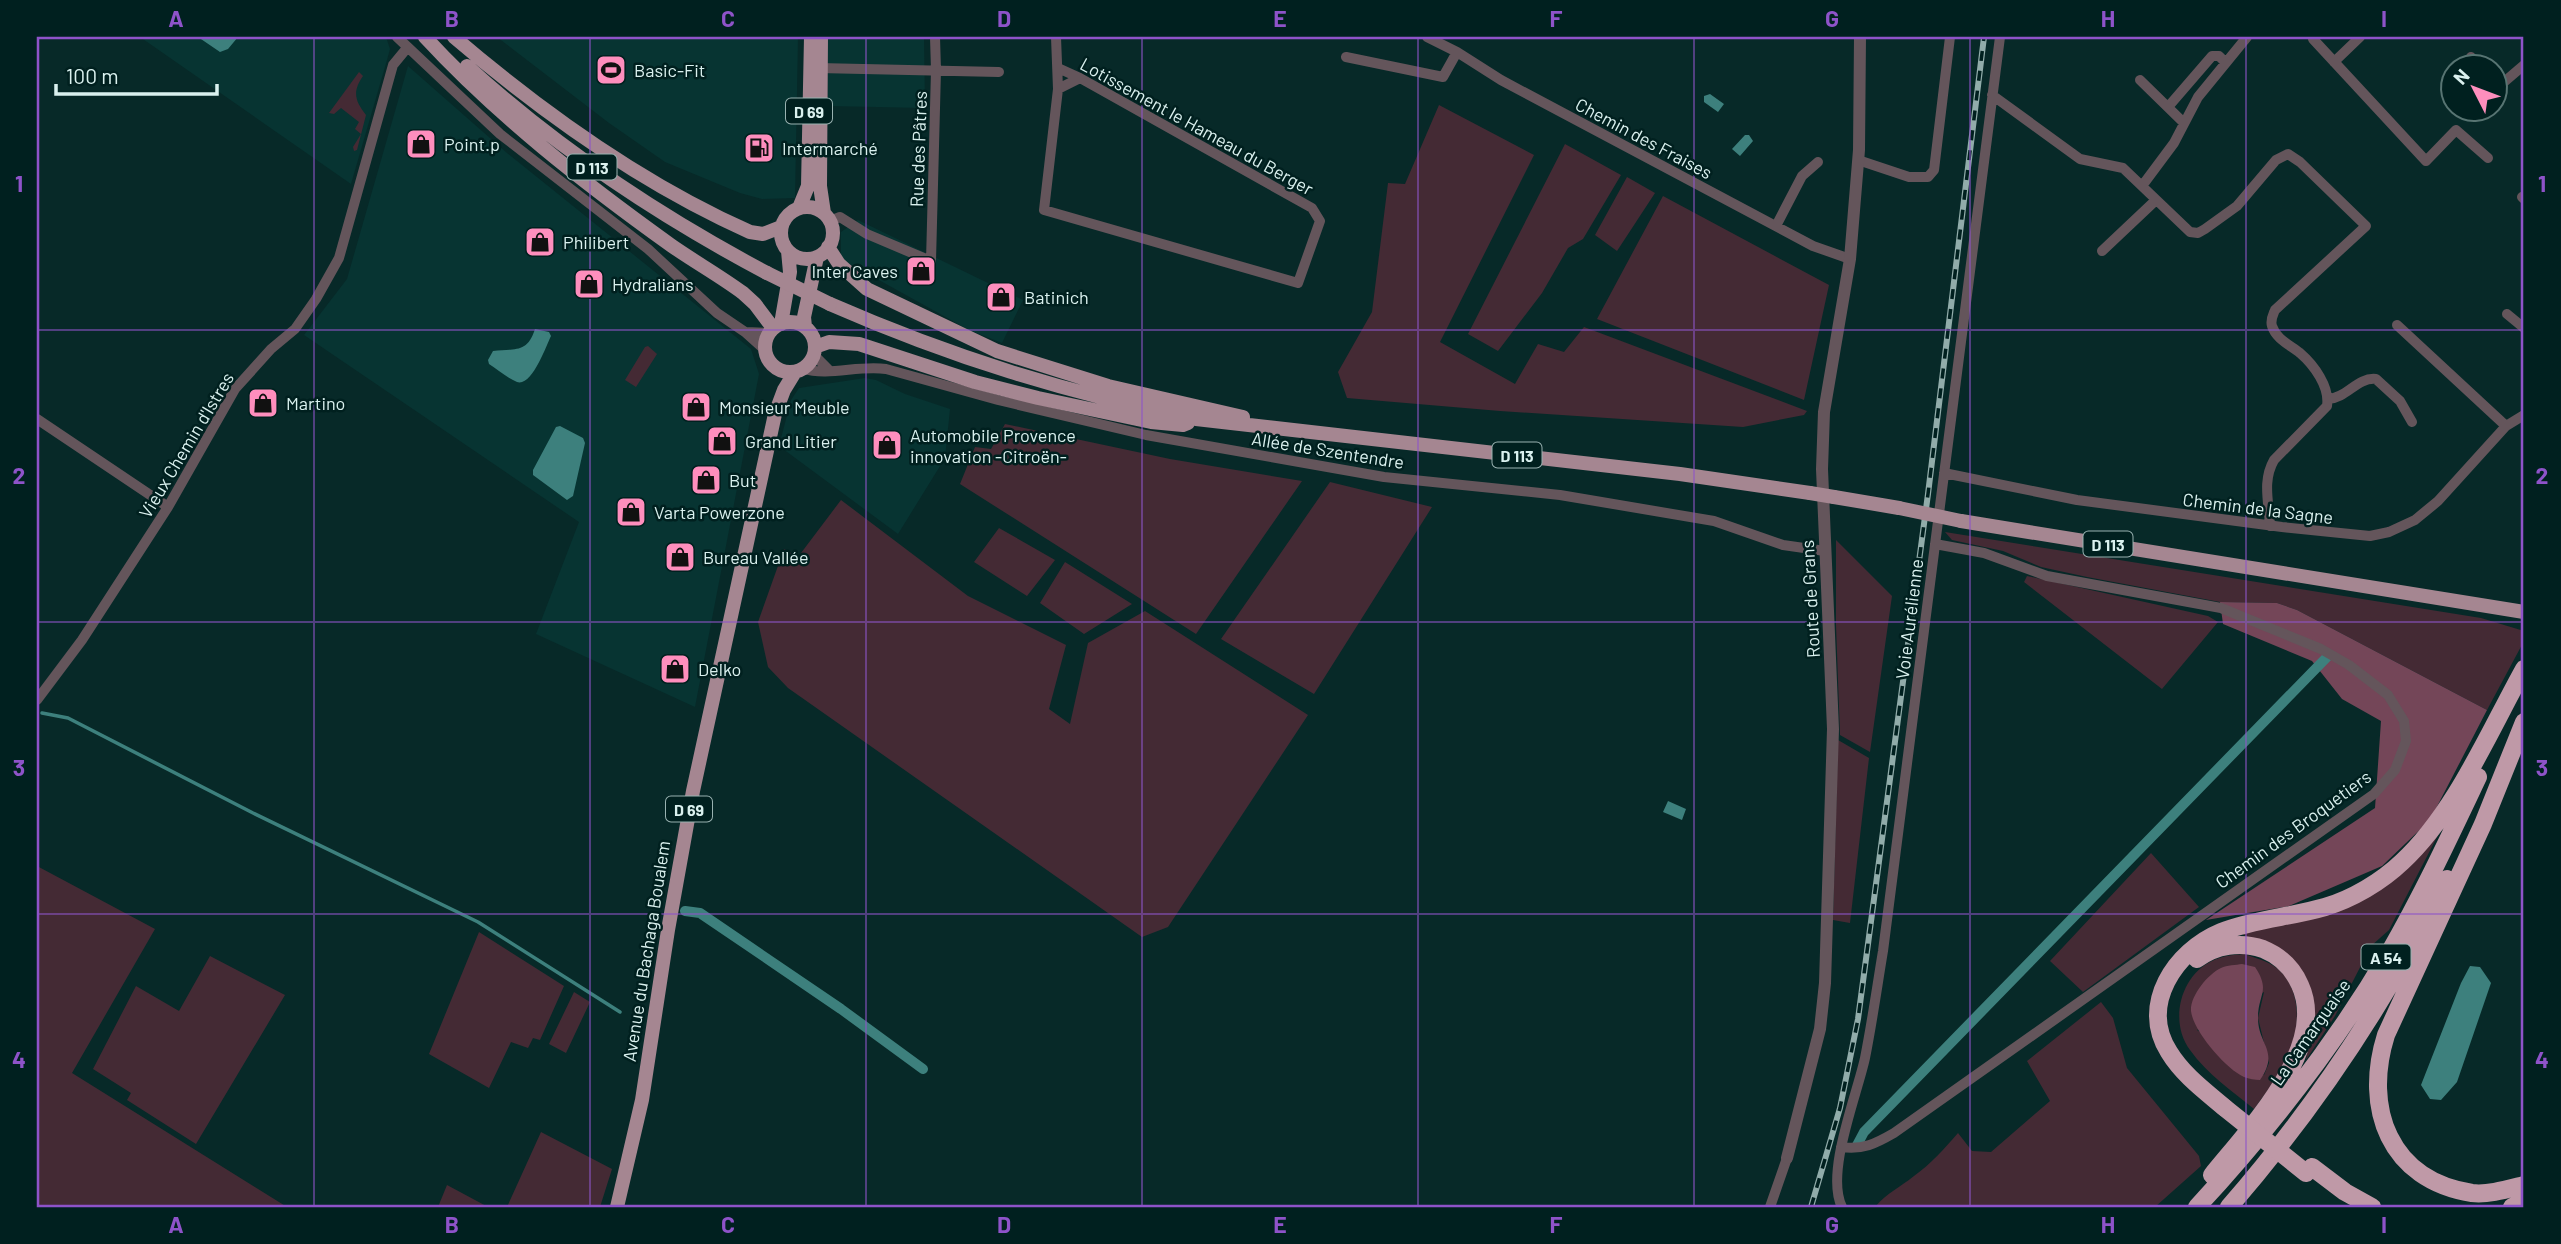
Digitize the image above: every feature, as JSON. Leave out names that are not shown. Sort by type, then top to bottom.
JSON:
[{"type":"highway","points":[[2351,1207],[2309,1170],[2182,1070],[2167,1050],[2157,1012],[2167,979],[2181,959],[2194,947],[2220,933],[2326,907],[2368,889],[2402,863],[2437,824],[2524,669]]},
{"type":"highway","name":"La Camarguaise","points":[[2197,1207],[2237,1164],[2310,1073],[2377,972],[2436,864],[2524,675]]},
{"type":"highway","points":[[2524,719],[2483,824],[2386,1035],[2378,1059],[2376,1090],[2379,1111],[2395,1148],[2418,1171],[2442,1185],[2473,1193],[2502,1191],[2524,1185]]},
{"type":"highway","name":"A 54","points":[[2229,1207],[2267,1164],[2336,1070],[2398,969],[2441,890],[2524,719]]},
{"type":"highway","points":[[2185,1207],[2272,1098],[2295,1060],[2305,1031],[2304,993],[2297,977],[2283,961],[2262,949],[2236,944],[2207,950],[2188,966],[2172,990],[2169,1016],[2174,1039],[2190,1065],[2228,1105]]},
{"type":"highway","points":[[2309,1170],[2372,1207]]},
{"type":"highway","points":[[2512,1207],[2524,1201]]},
{"type":"main road","points":[[425,37],[479,91],[545,149],[644,226],[743,293],[774,328]]},
{"type":"main road","name":"D 113","points":[[434,37],[564,147],[656,209],[767,273],[830,304],[930,346],[1032,380],[1124,405],[1196,419],[1681,474],[1810,493],[2521,612]]},
{"type":"main road","name":"D 113","points":[[454,37],[578,133],[668,192],[756,234],[781,227]]},
{"type":"main road","name":"D 69","points":[[811,37],[821,112],[820,188],[827,217]]},
{"type":"main road","name":"D 69","points":[[799,208],[808,186],[810,100],[821,37]]},
{"type":"main road","points":[[810,100],[821,112]]},
{"type":"main road","points":[[805,327],[804,317],[817,257],[828,247],[833,234],[827,217],[808,207],[799,208],[786,218],[781,227],[782,240],[788,251],[790,272],[765,350],[770,363],[781,371],[799,370],[814,351],[829,342],[859,344],[975,382],[1038,398],[1138,419],[1183,425],[1196,419]]},
{"type":"main road","points":[[828,247],[839,264],[867,289],[997,351],[1108,386],[1223,411],[1278,428]]},
{"type":"main road","points":[[788,251],[802,258],[817,257]]},
{"type":"main road","points":[[774,328],[794,322],[805,327],[814,339],[814,351]]},
{"type":"main road","name":"D 69","points":[[775,367],[775,414]]},
{"type":"main road","name":"D 69","points":[[775,414],[784,390],[799,370]]},
{"type":"main road","name":"Avenue du Bachaga Boualem","points":[[617,1207],[642,1100],[690,804],[775,414]]},
{"type":"street","points":[[397,37],[500,134],[648,249],[718,313],[765,350]]},
{"type":"street","name":"Rue des Pâtres","points":[[827,217],[840,217],[867,234],[931,261],[936,70],[934,37]]},
{"type":"street","points":[[1056,37],[1058,89],[1080,78]]},
{"type":"street","name":"Chemin des Fraises","points":[[1427,37],[1457,52],[1501,80],[1813,246],[1850,259]]},
{"type":"street","name":"Route de Grans","points":[[1787,1158],[1820,1029],[1825,983],[1833,729],[1822,468],[1825,412],[1850,259],[1858,160],[1860,37]]},
{"type":"street","points":[[1858,160],[1909,177],[1928,177],[1934,170],[1950,37]]},
{"type":"street","name":"Voie Aurélienne","points":[[1840,1205],[1838,1181],[1841,1147],[1864,1060],[1883,951],[2000,37]]},
{"type":"street","points":[[2142,186],[2174,143],[2198,97],[2247,37]]},
{"type":"street","points":[[2334,62],[2360,37]]},
{"type":"street","points":[[2313,39],[2426,161],[2456,130],[2488,158]]},
{"type":"street","name":"Vieux Chemin d'Istres","points":[[37,700],[82,640],[168,508],[234,389],[271,349],[295,329],[316,299],[339,258],[393,65],[407,48]]},
{"type":"street","points":[[1346,57],[1443,77],[1457,52]]},
{"type":"street","points":[[2168,107],[2212,56],[2219,56],[2225,62]]},
{"type":"street","points":[[2508,79],[2524,65]]},
{"type":"street","points":[[816,68],[999,72]]},
{"type":"street","name":"Lotissement le Hameau du Berger","points":[[1058,68],[1312,208],[1320,221],[1297,283],[1044,210],[1058,89]]},
{"type":"street","points":[[2140,80],[2185,123]]},
{"type":"street","points":[[1992,95],[2080,159],[2123,168],[2190,232],[2198,233],[2238,206],[2276,160],[2288,154],[2300,162],[2366,226],[2275,310],[2271,318],[2271,325],[2276,332],[2313,367],[2326,388],[2328,406],[2274,460],[2268,471],[2266,488],[2270,526]]},
{"type":"street","points":[[1776,226],[1802,176],[1818,162]]},
{"type":"street","points":[[2102,251],[2156,200]]},
{"type":"street","points":[[2507,313],[2524,328]]},
{"type":"street","points":[[2397,325],[2506,426]]},
{"type":"street","points":[[745,332],[774,328]]},
{"type":"street","points":[[814,351],[828,369]]},
{"type":"street","name":"Allée de Szentendre","points":[[799,370],[870,367],[886,369],[998,400],[1146,435],[1384,477],[1586,499],[1714,522],[1783,545],[1825,551]]},
{"type":"street","points":[[2328,400],[2338,398],[2362,381],[2376,379],[2400,401],[2412,422]]},
{"type":"street","name":"Chemin de la Sagne","points":[[1944,473],[2077,500],[2270,526],[2370,536],[2389,532],[2415,520],[2438,501],[2506,426],[2524,415]]},
{"type":"street","points":[[37,419],[168,508]]},
{"type":"street","name":"Chemin des Broquetiers","points":[[1841,1147],[1855,1149],[1871,1146],[1894,1133],[2374,794],[2395,770],[2406,741],[2404,721],[2388,695],[2349,665],[2321,649],[2221,608],[2047,576],[1984,553],[1934,544]]},
{"type":"street","points":[[1770,1207],[1787,1158]]},
{"type":"shaded area","points":[[140,37],[386,37],[390,49],[351,184]]},
{"type":"shaded area","points":[[497,37],[798,37],[795,198],[762,199],[740,193],[665,162],[609,123]]},
{"type":"shaded area","points":[[828,37],[924,37],[925,108],[828,106]]},
{"type":"shaded area","points":[[408,66],[507,153],[751,349],[759,374],[695,707],[536,634],[579,522],[304,335],[347,279]]},
{"type":"shaded area","points":[[359,72],[363,76],[356,96],[366,115],[357,150],[354,151],[353,147],[361,134],[355,129],[359,122],[341,108],[334,114],[329,113]]},
{"type":"shaded area","points":[[1439,105],[1534,155],[1440,342],[1515,384],[1538,344],[1564,352],[1584,327],[1807,411],[1804,415],[1743,427],[1347,398],[1338,372],[1372,312],[1388,183],[1405,184]]},
{"type":"shaded area","points":[[1565,144],[1621,175],[1583,239],[1568,248],[1542,293],[1498,351],[1468,334]]},
{"type":"shaded area","points":[[1627,177],[1655,193],[1617,251],[1595,235]]},
{"type":"shaded area","points":[[1663,196],[1829,285],[1804,400],[1597,319]]},
{"type":"shaded area","points":[[858,220],[1023,300],[1002,343],[969,330],[841,259],[841,232]]},
{"type":"shaded area","points":[[648,346],[657,354],[636,387],[625,380]]},
{"type":"shaded area","points":[[865,378],[950,409],[945,458],[898,534],[779,446],[791,400],[799,388]]},
{"type":"shaded area","points":[[1005,424],[1170,459],[1302,481],[1196,634],[960,484],[975,447],[991,449]]},
{"type":"shaded area","points":[[1330,482],[1432,507],[1314,694],[1221,639]]},
{"type":"shaded area","points":[[841,500],[968,596],[1066,645],[1049,709],[1070,724],[1088,643],[1145,611],[1308,715],[1168,927],[1142,937],[788,688],[768,667],[758,622],[784,549],[798,557]]},
{"type":"shaded area","points":[[999,528],[1055,560],[1027,596],[974,562]]},
{"type":"shaded area","points":[[1945,532],[2481,618],[2524,631],[2524,641],[2487,710],[2297,610],[2277,603],[2220,602],[2087,577],[2041,567],[2003,551],[1952,540]]},
{"type":"shaded area","points":[[1836,540],[1892,596],[1870,752],[1840,735]]},
{"type":"shaded area","points":[[1065,562],[1132,604],[1084,634],[1040,603]]},
{"type":"shaded area","points":[[2027,576],[2208,616],[2218,622],[2162,689],[2024,582]]},
{"type":"shaded area","points":[[2220,602],[2277,603],[2297,610],[2487,710],[2430,820],[2382,866],[2289,906],[2206,920],[2375,808],[2381,721],[2342,699],[2312,661],[2223,624]]},
{"type":"shaded area","points":[[1838,740],[1869,758],[1850,923],[1833,920]]},
{"type":"shaded area","points":[[2438,835],[2389,930],[2371,946],[2335,1016],[2306,1060],[2313,1023],[2312,995],[2307,980],[2240,932],[2319,913],[2423,851]]},
{"type":"shaded area","points":[[2151,853],[2199,907],[2083,992],[2050,961]]},
{"type":"shaded area","points":[[37,866],[155,929],[72,1073],[287,1207],[37,1207]]},
{"type":"shaded area","points":[[479,932],[564,986],[540,1040],[533,1038],[528,1048],[511,1042],[489,1088],[429,1054]]},
{"type":"shaded area","points":[[2244,954],[2270,964],[2286,978],[2296,1002],[2297,1015],[2294,1041],[2285,1065],[2254,1109],[2220,1082],[2197,1059],[2184,1039],[2179,1013],[2185,988],[2201,968],[2223,957]],"holes":[[[2264,992],[2258,1018],[2269,1063],[2264,1075],[2197,1030]]]},
{"type":"shaded area","points":[[210,956],[285,995],[196,1144],[127,1100],[131,1093],[93,1069],[136,986],[179,1011]]},
{"type":"shaded area","points":[[2242,964],[2255,967],[2263,987],[2258,1018],[2268,1062],[2260,1080],[2244,1077],[2220,1058],[2204,1039],[2191,1011],[2193,999],[2211,975],[2223,967]]},
{"type":"shaded area","points":[[574,992],[590,1002],[566,1053],[549,1044]]},
{"type":"shaded area","points":[[2101,1002],[2113,1018],[2127,1068],[2199,1156],[2201,1166],[2155,1207],[1875,1207],[1926,1166],[1958,1133],[1972,1151],[1991,1152],[2050,1101],[2027,1061]]},
{"type":"shaded area","points":[[541,1132],[612,1169],[600,1207],[507,1207]]},
{"type":"shaded area","points":[[447,1185],[488,1207],[438,1207]]},
{"type":"water","points":[[198,37],[238,37],[228,49],[220,52]]},
{"type":"water","points":[[1710,94],[1724,104],[1718,112],[1704,102],[1704,96]]},
{"type":"water","points":[[1745,135],[1749,135],[1753,141],[1740,156],[1732,149]]},
{"type":"water","points":[[535,329],[549,332],[551,336],[538,365],[523,382],[517,382],[489,364],[488,360],[493,351],[524,346]]},
{"type":"water","points":[[560,426],[583,438],[585,443],[573,496],[567,500],[533,475],[533,470],[556,427]]},
{"type":"water","points":[[1668,801],[1686,809],[1682,820],[1663,812]]},
{"type":"water","points":[[2470,966],[2480,967],[2491,983],[2457,1082],[2441,1100],[2430,1099],[2421,1085]]},
{"type":"waterway","points":[[1856,1147],[1864,1132],[2328,656]]},
{"type":"waterway","points":[[42,713],[68,718],[253,813],[478,922],[620,1012]]},
{"type":"waterway","points":[[685,911],[700,913],[841,1009],[923,1069]]},
{"type":"railway","points":[[1811,1207],[1840,1108],[1858,1019],[1928,494],[1984,37]]},
{"type":"place","name":"Basic-Fit","points":[[611,70]]},
{"type":"place","name":"Point.p","points":[[421,144]]},
{"type":"place","name":"Intermarché","points":[[759,148]]},
{"type":"place","name":"Philibert","points":[[540,242]]},
{"type":"place","name":"Inter Caves","points":[[921,271]]},
{"type":"place","name":"Hydralians","points":[[589,284]]},
{"type":"place","name":"Batinich","points":[[1001,297]]},
{"type":"place","name":"Martino","points":[[263,403]]},
{"type":"place","name":"Monsieur Meuble","points":[[696,407]]},
{"type":"place","name":"Grand Litier","points":[[722,441]]},
{"type":"place","name":"Automobile Provence innovation -Citroën-","points":[[887,445]]},
{"type":"place","name":"But","points":[[706,480]]},
{"type":"place","name":"Varta Powerzone","points":[[631,512]]},
{"type":"place","name":"Bureau Vallée","points":[[680,557]]},
{"type":"place","name":"Delko","points":[[675,669]]}]
